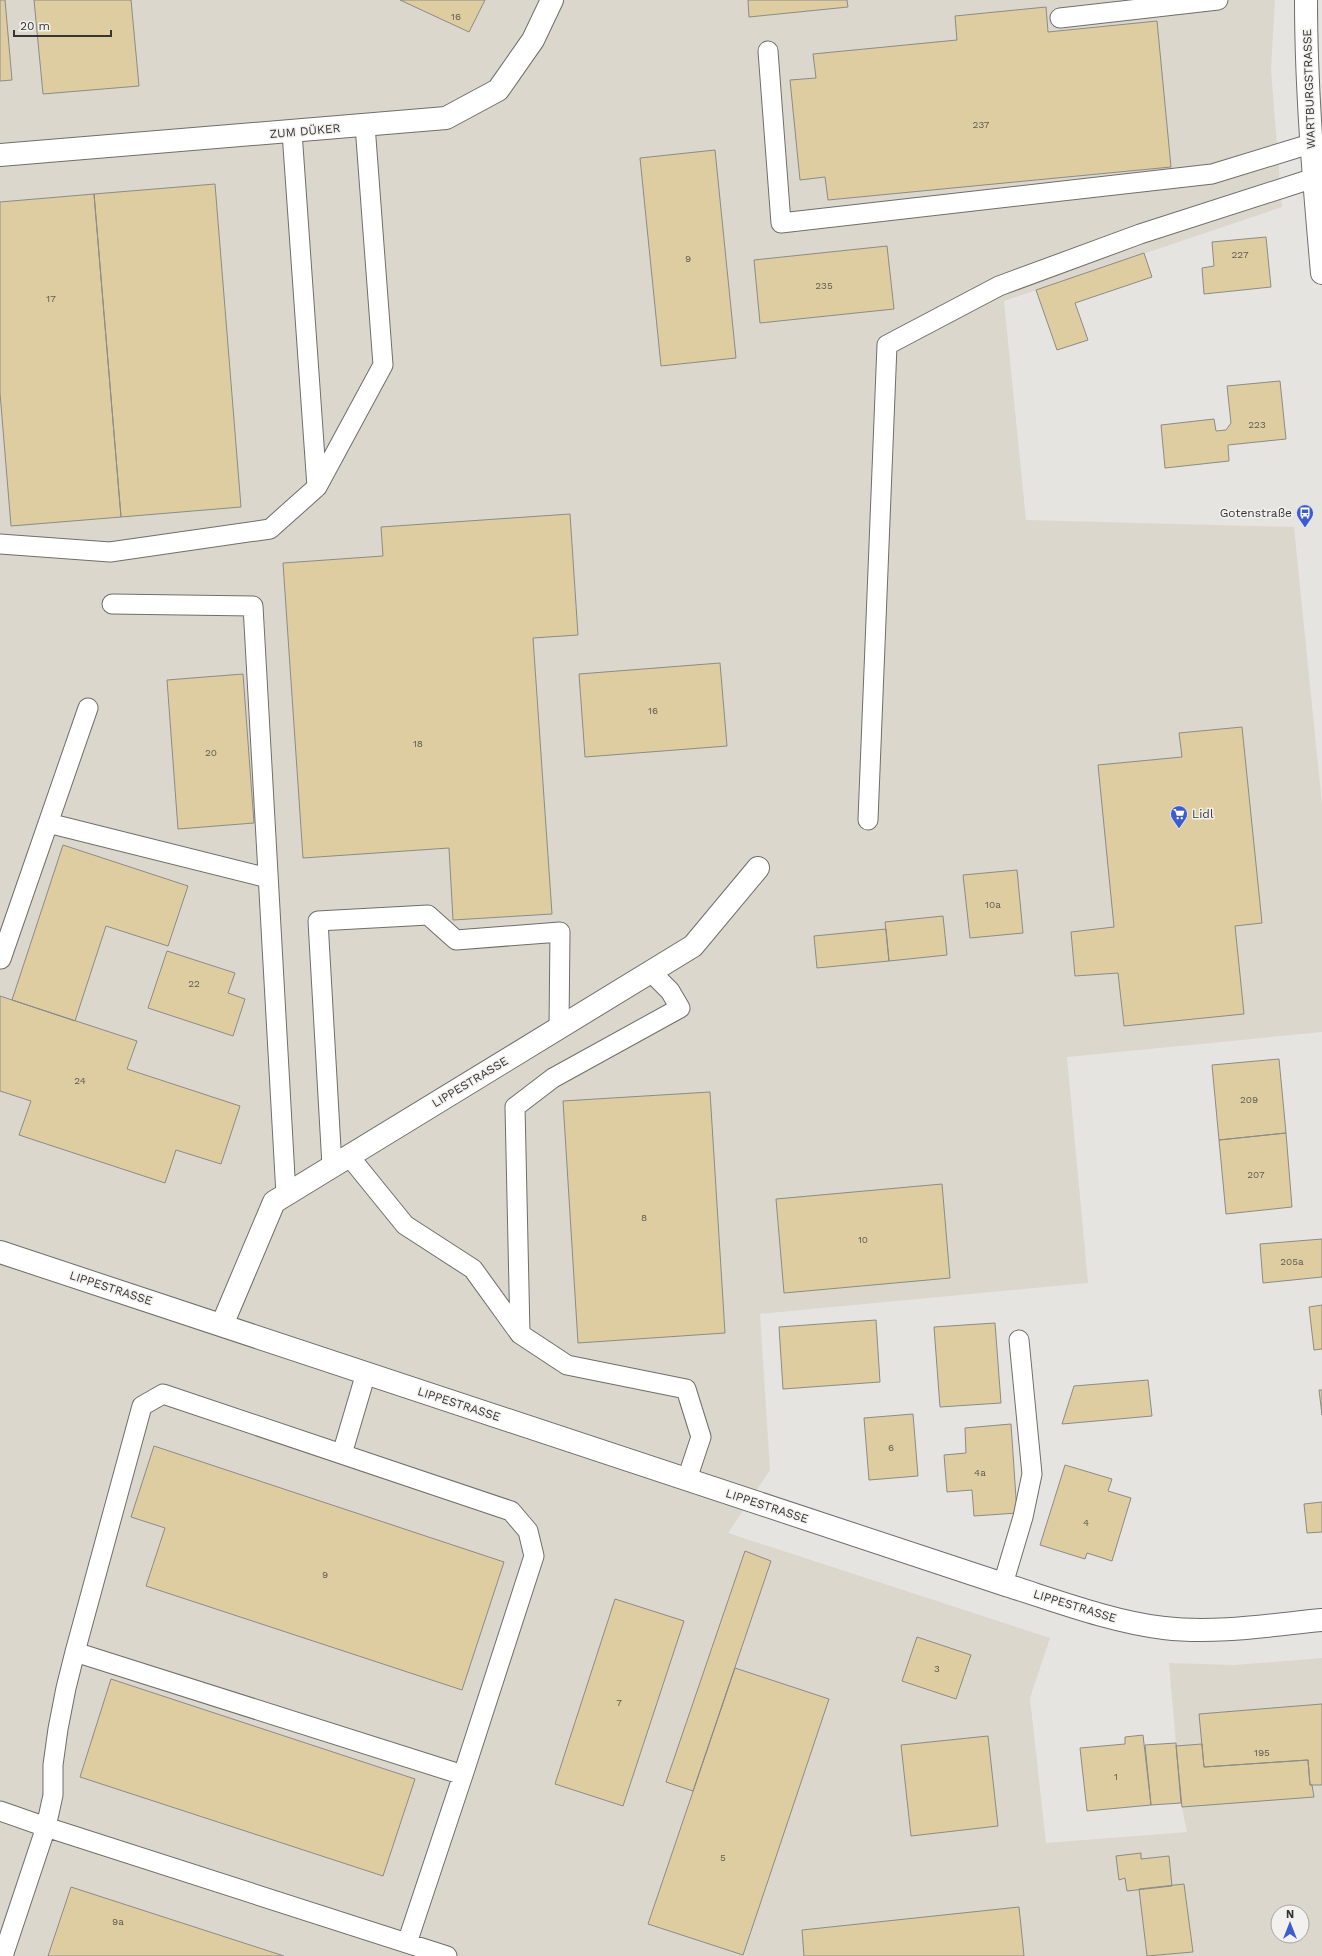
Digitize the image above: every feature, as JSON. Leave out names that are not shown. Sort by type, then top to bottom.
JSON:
[{"type":"street","name":"ZUM DÜKER","points":[[0,155],[292,132],[446,118],[498,90],[533,40],[552,0]]},
{"type":"street","name":"WARTBURGSTRASSE","points":[[1306,0],[1314,59],[1310,144],[1322,273]]},
{"type":"street","name":"LIPPESTRASSE","points":[[222,1325],[274,1202],[693,946],[758,868]]},
{"type":"street","name":"LIPPESTRASSE","points":[[0,1252],[1003,1584],[1126,1621],[1165,1628],[1208,1630],[1322,1620]]},
{"type":"lane","points":[[1060,18],[1218,0]]},
{"type":"lane","points":[[768,51],[781,223],[1212,174],[1310,144]]},
{"type":"lane","points":[[0,544],[110,552],[270,529],[318,486],[383,365],[365,125]]},
{"type":"lane","points":[[292,132],[318,486]]},
{"type":"lane","points":[[868,820],[887,345],[999,286],[1140,234],[1314,178]]},
{"type":"lane","points":[[112,604],[253,606],[286,1195]]},
{"type":"lane","points":[[1,959],[88,708]]},
{"type":"lane","points":[[48,823],[268,878]]},
{"type":"lane","points":[[559,1028],[560,932],[456,940],[428,915],[318,921],[341,1161],[405,1225],[473,1269],[520,1334],[567,1365],[686,1388],[701,1437],[687,1479]]},
{"type":"lane","points":[[520,1334],[514,1107],[553,1078],[680,1008],[670,991],[651,972]]},
{"type":"lane","points":[[1003,1584],[1024,1517],[1032,1474],[1019,1340]]},
{"type":"lane","points":[[342,1454],[366,1373]]},
{"type":"lane","points":[[3,1956],[46,1827],[53,1795],[53,1765],[66,1688],[142,1406],[163,1394],[511,1511],[528,1531],[534,1556],[407,1943]]},
{"type":"lane","points":[[75,1652],[463,1775]]},
{"type":"lane","points":[[0,1811],[446,1956]]},
{"type":"shaded area","points":[[0,0],[1275,0],[1271,70],[1282,207],[1004,301],[1026,520],[1294,527],[1322,804],[1322,1032],[1067,1057],[1088,1283],[760,1314],[770,1470],[728,1533],[1050,1638],[1030,1698],[1046,1843],[1187,1832],[1181,1803],[1169,1663],[1234,1665],[1322,1658],[1322,1956],[0,1956]]},
{"type":"building","points":[[0,0],[5,0],[12,80],[0,81]]},
{"type":"building","points":[[34,0],[131,0],[139,86],[43,94]]},
{"type":"building","points":[[400,0],[485,0],[469,32]]},
{"type":"building","points":[[748,0],[847,0],[848,7],[749,17]]},
{"type":"building","points":[[1046,7],[1048,32],[1157,21],[1171,167],[828,200],[825,177],[800,180],[790,80],[816,78],[813,54],[957,40],[955,16]]},
{"type":"building","points":[[715,150],[736,358],[661,366],[640,158]]},
{"type":"building","points":[[215,184],[241,507],[121,517],[94,194]]},
{"type":"building","points":[[94,194],[121,517],[11,526],[0,393],[0,202]]},
{"type":"building","points":[[1266,237],[1271,287],[1204,294],[1202,268],[1214,266],[1212,242]]},
{"type":"building","points":[[887,246],[894,309],[760,323],[754,260]]},
{"type":"building","points":[[1144,253],[1152,277],[1075,303],[1088,340],[1057,350],[1036,290]]},
{"type":"building","points":[[1280,381],[1286,439],[1228,445],[1229,461],[1165,468],[1161,425],[1214,419],[1216,431],[1226,430],[1231,423],[1227,386]]},
{"type":"building","points":[[570,514],[578,635],[533,638],[552,914],[453,920],[449,848],[303,858],[283,563],[383,556],[381,527]]},
{"type":"building","points":[[720,663],[727,746],[585,757],[579,674]]},
{"type":"building","points":[[243,674],[254,823],[178,829],[167,680]]},
{"type":"building","name":"Lidl","points":[[1242,727],[1262,923],[1235,926],[1244,1014],[1124,1026],[1118,973],[1075,976],[1071,932],[1114,927],[1098,765],[1182,757],[1179,733]]},
{"type":"building","points":[[63,845],[188,886],[168,946],[106,926],[75,1021],[12,1000]]},
{"type":"building","points":[[1017,870],[1023,933],[970,938],[963,875]]},
{"type":"building","points":[[943,916],[947,955],[889,961],[885,922]]},
{"type":"building","points":[[886,929],[889,961],[817,968],[814,936]]},
{"type":"building","points":[[167,951],[235,973],[228,993],[245,999],[233,1036],[148,1008]]},
{"type":"building","points":[[0,996],[137,1041],[127,1069],[240,1106],[221,1164],[176,1150],[165,1183],[19,1135],[31,1101],[0,1091]]},
{"type":"building","points":[[1279,1059],[1286,1133],[1219,1140],[1212,1065]]},
{"type":"building","points":[[710,1092],[725,1333],[578,1343],[563,1101]]},
{"type":"building","points":[[1286,1133],[1292,1207],[1226,1214],[1219,1140]]},
{"type":"building","points":[[942,1184],[950,1278],[784,1293],[776,1199]]},
{"type":"building","points":[[1322,1239],[1322,1277],[1263,1283],[1260,1244]]},
{"type":"building","points":[[1322,1305],[1322,1349],[1314,1350],[1309,1307]]},
{"type":"building","points":[[876,1320],[880,1382],[783,1389],[779,1327]]},
{"type":"building","points":[[995,1323],[1001,1403],[940,1407],[934,1327]]},
{"type":"building","points":[[1148,1380],[1152,1416],[1062,1424],[1074,1386]]},
{"type":"building","points":[[1319,1390],[1322,1390],[1322,1415]]},
{"type":"building","points":[[913,1414],[918,1476],[869,1480],[864,1418]]},
{"type":"building","points":[[1011,1424],[1017,1513],[974,1516],[972,1490],[947,1492],[944,1455],[966,1453],[965,1428]]},
{"type":"building","points":[[154,1446],[504,1562],[462,1690],[146,1586],[165,1528],[131,1517]]},
{"type":"building","points":[[1065,1465],[1112,1479],[1108,1491],[1131,1498],[1112,1561],[1087,1553],[1085,1559],[1040,1545]]},
{"type":"building","points":[[1322,1502],[1322,1532],[1307,1533],[1304,1504]]},
{"type":"building","points":[[745,1551],[771,1561],[693,1791],[666,1782]]},
{"type":"building","points":[[615,1599],[684,1621],[623,1806],[555,1784]]},
{"type":"building","points":[[917,1637],[971,1655],[956,1699],[902,1681]]},
{"type":"building","points":[[735,1668],[829,1699],[743,1955],[648,1924]]},
{"type":"building","points":[[111,1679],[415,1779],[383,1876],[80,1777]]},
{"type":"building","points":[[1322,1704],[1322,1785],[1310,1785],[1308,1760],[1204,1767],[1199,1714]]},
{"type":"building","points":[[1143,1735],[1151,1805],[1087,1811],[1080,1748],[1125,1744],[1125,1737]]},
{"type":"building","points":[[988,1736],[998,1826],[911,1836],[901,1745]]},
{"type":"building","points":[[1176,1743],[1181,1803],[1151,1805],[1145,1745]]},
{"type":"building","points":[[1202,1744],[1204,1767],[1308,1760],[1310,1785],[1312,1785],[1314,1797],[1182,1807],[1176,1746]]},
{"type":"building","points":[[1141,1853],[1141,1859],[1169,1856],[1172,1886],[1127,1891],[1125,1878],[1119,1880],[1116,1856]]},
{"type":"building","points":[[1184,1884],[1193,1952],[1147,1956],[1139,1889]]},
{"type":"building","points":[[71,1887],[284,1956],[48,1956]]},
{"type":"building","points":[[1019,1907],[1024,1956],[804,1956],[802,1930]]},
{"type":"place","name":"Gotenstraße","points":[[1305,528]]},
{"type":"place","name":"Lidl","points":[[1179,829]]}]
